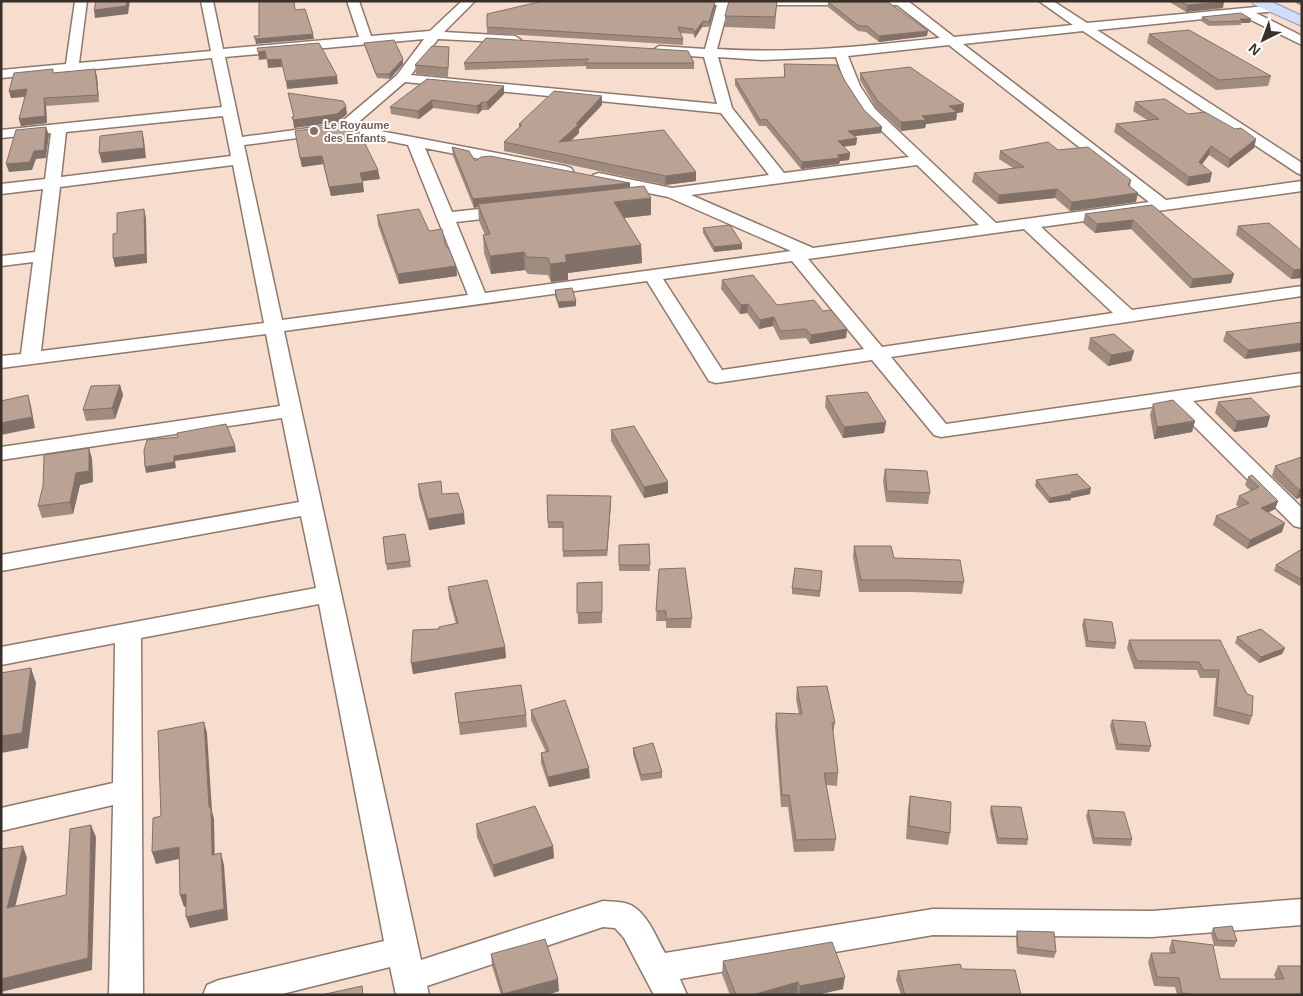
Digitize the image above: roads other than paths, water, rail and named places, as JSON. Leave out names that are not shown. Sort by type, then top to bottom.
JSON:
[{"type":"highway","points":[[1258,1],[1302,22]]},
{"type":"street","points":[[72,68],[81,1]]},
{"type":"street","points":[[207,1],[408,974]]},
{"type":"street","points":[[353,1],[366,40]]},
{"type":"street","points":[[343,128],[402,78],[434,35],[469,1],[472,1]]},
{"type":"street","points":[[665,1],[723,3],[899,1],[1163,205]]},
{"type":"street","points":[[1044,1],[1302,170]]},
{"type":"street","points":[[1221,1],[1302,41]]},
{"type":"street","points":[[723,3],[710,53],[725,109],[780,179]]},
{"type":"street","points":[[641,49],[762,56],[840,53],[1273,8]]},
{"type":"street","points":[[1,74],[434,35],[533,42]]},
{"type":"street","points":[[840,53],[862,101],[870,112],[992,228]]},
{"type":"street","points":[[402,78],[725,109]]},
{"type":"street","points":[[1,134],[230,111]]},
{"type":"street","points":[[30,358],[59,128]]},
{"type":"street","points":[[1,189],[51,183],[238,151],[343,128],[672,193],[804,254],[877,353],[941,431],[1302,379]]},
{"type":"street","points":[[414,141],[479,299]]},
{"type":"street","points":[[622,198],[921,160]]},
{"type":"street","points":[[1,362],[274,327],[1302,186]]},
{"type":"street","points":[[1283,188],[1302,203]]},
{"type":"street","points":[[446,218],[524,210]]},
{"type":"street","points":[[1027,223],[1127,316]]},
{"type":"street","points":[[1,261],[42,256]]},
{"type":"street","points":[[652,275],[716,377],[1302,291]]},
{"type":"street","points":[[1176,396],[1302,521]]},
{"type":"street","points":[[1,454],[291,410]]},
{"type":"street","points":[[1,563],[311,507]]},
{"type":"street","points":[[1,656],[329,594]]},
{"type":"street","points":[[126,995],[128,632]]},
{"type":"street","points":[[1,820],[126,791]]},
{"type":"street","points":[[219,995],[408,974],[603,914],[623,916],[635,929],[664,982],[933,922],[1152,924],[1302,912]]},
{"type":"place","name":"Le Royaume des Enfants","points":[[314,131]]}]
